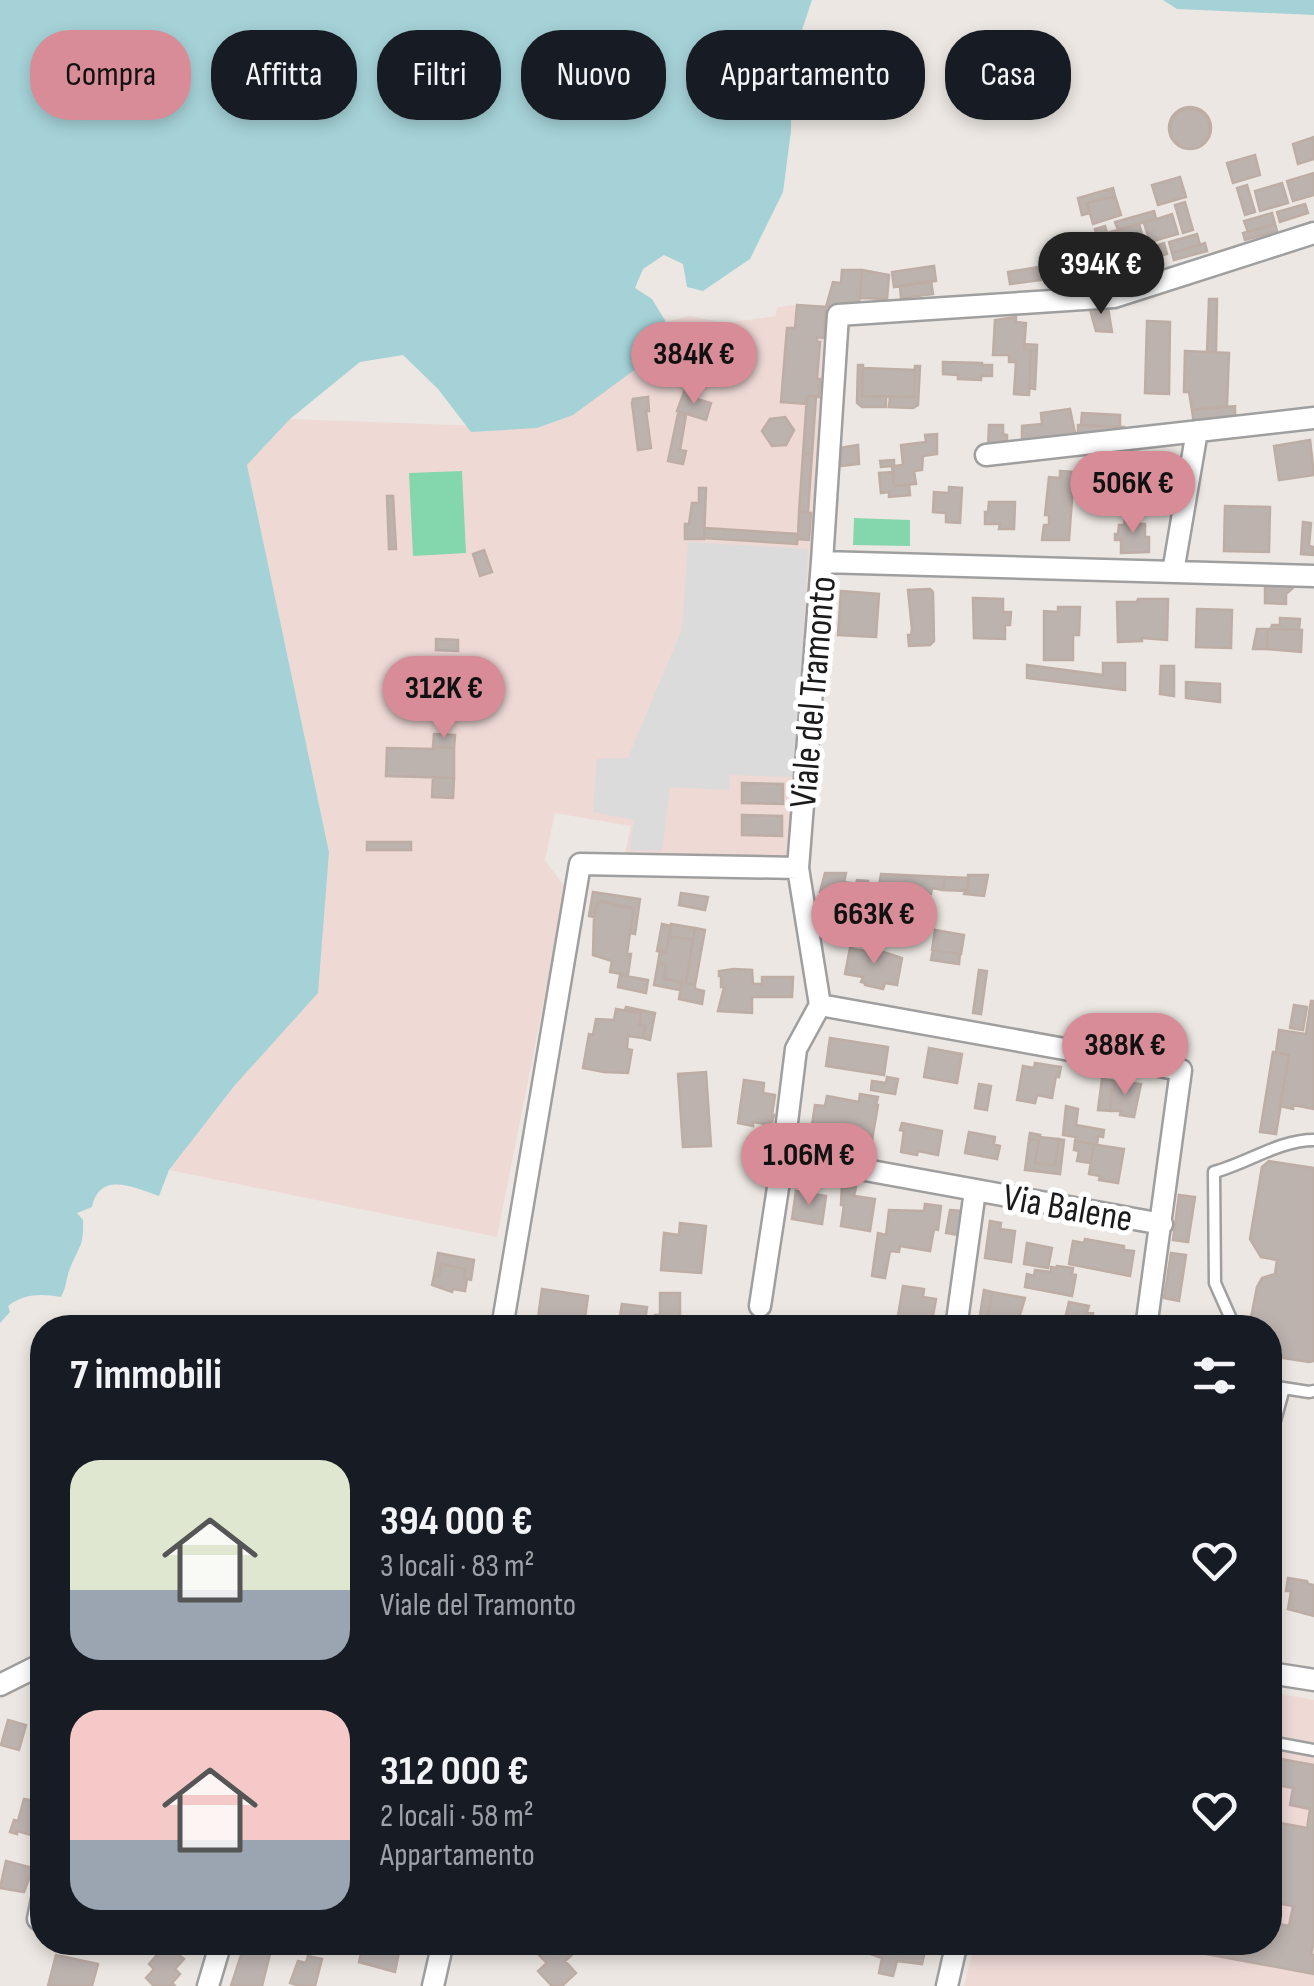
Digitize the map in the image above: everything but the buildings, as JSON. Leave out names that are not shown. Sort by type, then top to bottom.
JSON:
[{"type":"street","name":"Viale del Tramonto","points":[[820,1005],[798,868],[838,315],[1114,296],[1314,233]]},
{"type":"street","points":[[986,455],[1314,418]]},
{"type":"street","points":[[1173,572],[1198,431]]},
{"type":"street","points":[[822,562],[1314,576]]},
{"type":"street","points":[[504,1315],[580,864],[798,868]]},
{"type":"street","points":[[760,1306],[796,1048],[820,1005]]},
{"type":"street","name":"Via Balene","points":[[820,1005],[1182,1070],[1148,1315]]},
{"type":"street","name":"Via Balene","points":[[784,1155],[1162,1224]]},
{"type":"street","name":"Via Balene","points":[[958,1315],[975,1191]]},
{"type":"street","points":[[0,1686],[30,1670]]},
{"type":"street","points":[[1282,1675],[1314,1680]]},
{"type":"street","points":[[208,1986],[218,1955]]},
{"type":"street","points":[[433,1986],[440,1955]]},
{"type":"street","points":[[947,1986],[954,1955]]},
{"type":"lane","points":[[1229,1315],[1215,1283],[1214,1172],[1295,1140],[1314,1140]]},
{"type":"lane","points":[[1282,1395],[1284,1388],[1314,1391]]},
{"type":"lane","points":[[1282,1744],[1314,1750]]},
{"type":"shaded area","points":[[777,307],[826,307],[793,858],[625,853],[631,826],[555,813],[545,860],[566,889],[497,1237],[169,1170],[235,1085],[329,852],[247,465],[290,419],[537,428],[648,360],[667,322],[689,316],[725,323],[776,316]]},
{"type":"shaded area","points":[[688,542],[808,549],[795,777],[730,775],[729,790],[670,787],[662,851],[629,850],[634,820],[593,812],[597,759],[628,758],[682,629]]},
{"type":"shaded area","points":[[1282,1694],[1314,1700],[1314,1986],[964,1986],[972,1955],[1282,1955]]},
{"type":"green space","points":[[462,471],[466,553],[413,556],[409,473]]},
{"type":"green space","points":[[854,518],[910,520],[910,546],[853,545]]},
{"type":"water","points":[[0,0],[812,0],[802,30],[686,30],[686,120],[791,120],[791,131],[783,192],[750,259],[703,291],[687,287],[683,264],[664,255],[643,269],[635,288],[652,299],[666,322],[648,360],[573,415],[537,428],[471,432],[438,389],[403,355],[360,362],[290,419],[247,465],[329,852],[318,993],[235,1085],[169,1170],[159,1196],[129,1186],[110,1185],[102,1189],[92,1207],[77,1213],[83,1220],[82,1240],[61,1297],[40,1295],[21,1299],[8,1306],[10,1312],[0,1323]]},
{"type":"water","points":[[1163,0],[1314,0],[1314,15],[1177,9]]}]
